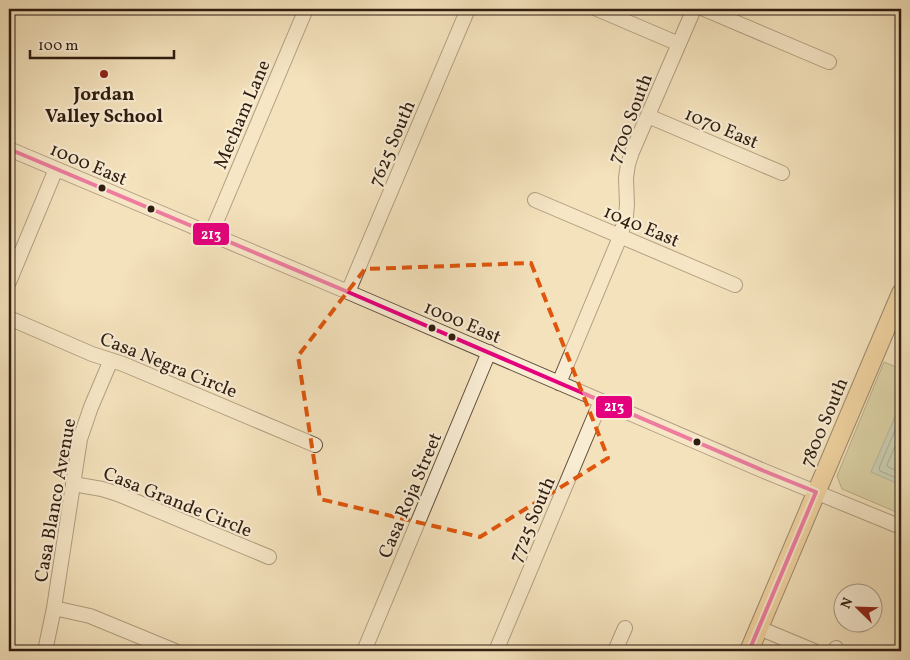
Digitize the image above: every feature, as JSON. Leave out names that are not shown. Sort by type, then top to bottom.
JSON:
[{"type":"main road","name":"7800 South","points":[[749,651],[901,293]]},
{"type":"street","name":"Mecham Lane","points":[[211,234],[306,9]]},
{"type":"street","name":"7625 South","points":[[348,292],[468,9]]},
{"type":"street","points":[[597,9],[679,44]]},
{"type":"street","name":"7700 South","points":[[559,383],[620,236],[626,210],[628,164],[632,152],[694,9]]},
{"type":"street","points":[[704,9],[829,62]]},
{"type":"street","name":"1070 East","points":[[648,116],[782,173]]},
{"type":"street","name":"1000 East","points":[[9,149],[489,352],[764,471],[901,527]]},
{"type":"street","points":[[9,282],[56,169]]},
{"type":"street","name":"1040 East","points":[[535,200],[735,285]]},
{"type":"street","name":"Casa Negra Circle","points":[[9,318],[315,445]]},
{"type":"street","name":"Casa Roja Street","points":[[364,651],[489,352]]},
{"type":"street","name":"Casa Blanco Avenue","points":[[45,651],[54,608],[80,439],[111,360]]},
{"type":"street","name":"7725 South","points":[[496,651],[601,400]]},
{"type":"street","name":"Casa Grande Circle","points":[[73,484],[118,494],[268,557]]},
{"type":"street","points":[[54,608],[90,616],[175,651]]},
{"type":"street","points":[[615,651],[625,628]]},
{"type":"street","points":[[759,628],[814,651]]},
{"type":"highlighted area","points":[[531,263],[608,458],[480,537],[320,499],[298,356],[365,269]]},
{"type":"green space","points":[[884,362],[901,369],[901,514],[842,489],[837,476]]},
{"type":"water","points":[[901,403],[901,485],[871,472]]},
{"type":"transit line","name":"213","points":[[9,149],[816,492]]},
{"type":"transit line","name":"213","points":[[749,651],[816,492]]},
{"type":"place","name":"Jordan Valley School","points":[[104,74]]}]
